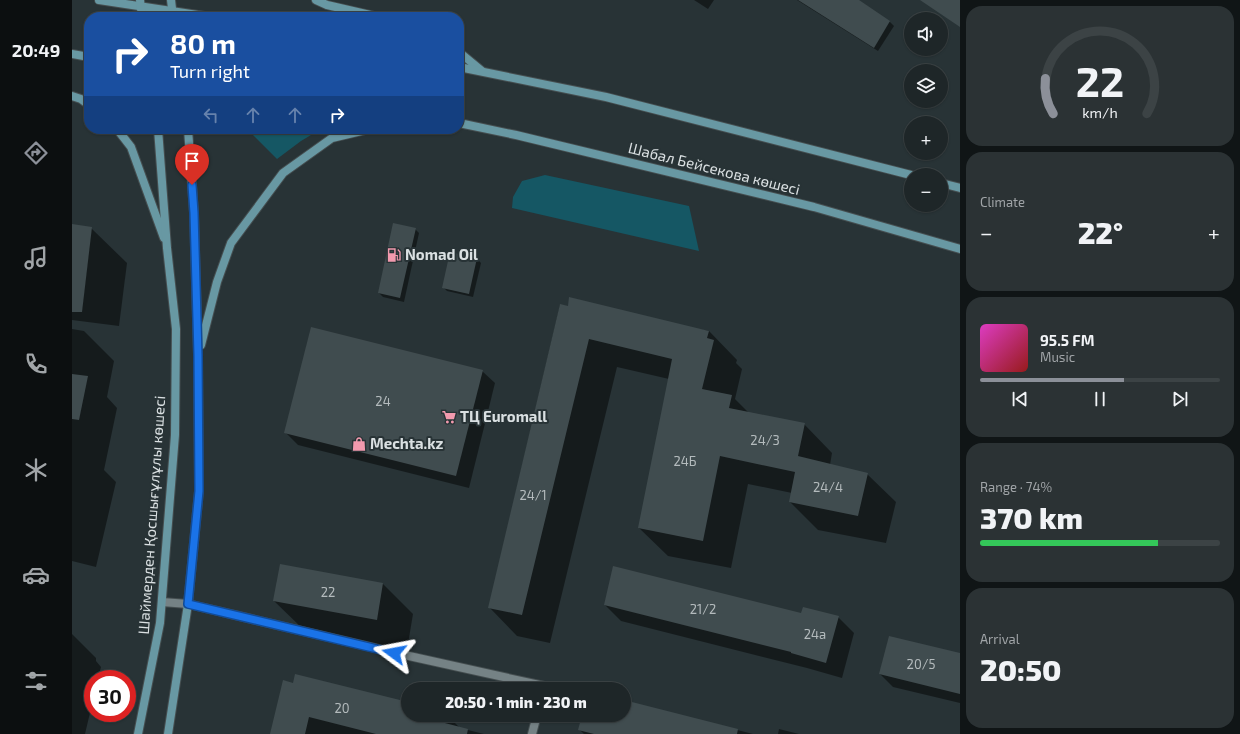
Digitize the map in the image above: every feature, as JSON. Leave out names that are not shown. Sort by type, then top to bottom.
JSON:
[{"type":"main road","points":[[99,0],[140,3],[167,12]]},
{"type":"main road","points":[[171,0],[173,12]]},
{"type":"main road","points":[[316,0],[359,12]]},
{"type":"main road","points":[[72,54],[84,55]]},
{"type":"main road","points":[[464,56],[482,72]]},
{"type":"main road","points":[[464,68],[606,97],[904,173]]},
{"type":"main road","points":[[72,96],[84,101]]},
{"type":"main road","name":"Шабал Бейсекова көшесі","points":[[464,124],[516,135],[814,207],[960,249]]},
{"type":"main road","points":[[121,134],[131,147],[167,248]]},
{"type":"main road","name":"Шаймерден Қосшығұлұлы көшесі","points":[[138,734],[157,640],[162,602],[176,435],[176,329],[167,248],[158,134]]},
{"type":"main road","points":[[168,734],[188,604],[199,491],[198,355],[194,213],[188,134]]},
{"type":"main road","points":[[198,355],[217,282],[231,243],[286,170],[332,138],[349,134]]},
{"type":"main road","points":[[948,185],[960,188]]},
{"type":"street","points":[[162,602],[188,604],[416,658],[526,682]]},
{"type":"street","points":[[532,734],[535,722]]},
{"type":"shaded area","points":[[252,134],[313,134],[301,141],[277,159]]},
{"type":"shaded area","points":[[545,175],[689,206],[699,251],[512,208],[513,197],[522,181]]},
{"type":"building","points":[[798,0],[859,0],[890,21],[874,48]]},
{"type":"building","points":[[920,0],[960,0],[960,27],[948,19],[948,12],[938,12]]},
{"type":"building","points":[[393,223],[416,228],[400,298],[378,293]]},
{"type":"building","points":[[72,224],[92,227],[82,312],[72,312]]},
{"type":"building","points":[[450,252],[477,258],[469,294],[442,288]]},
{"type":"building","points":[[569,297],[709,331],[707,338],[714,340],[702,389],[732,395],[729,408],[805,423],[798,456],[868,473],[858,516],[789,502],[795,472],[720,456],[703,541],[638,528],[672,359],[589,339],[522,615],[488,608],[560,304],[568,306]]},
{"type":"building","points":[[311,327],[483,370],[456,476],[284,433]]},
{"type":"building","points":[[72,374],[88,376],[79,420],[72,419]]},
{"type":"building","points":[[280,564],[383,583],[377,620],[273,601]]},
{"type":"building","points":[[613,566],[801,613],[803,607],[839,616],[826,663],[791,652],[604,605]]},
{"type":"building","points":[[889,636],[960,653],[960,694],[879,674]]},
{"type":"building","points":[[295,674],[401,700],[401,722],[441,722],[468,729],[467,734],[376,734],[309,717],[305,734],[270,734],[283,680],[293,683]]},
{"type":"building","points":[[631,702],[738,729],[737,734],[594,734],[578,730],[580,722],[631,722]]},
{"type":"place","name":"Nomad Oil","points":[[394,255]]},
{"type":"place","name":"ТЦ Euromall","points":[[449,417]]},
{"type":"place","name":"Mechta.kz","points":[[359,444]]},
{"type":"route","points":[[192,185],[198,355],[199,491],[188,604],[394,653]]}]
